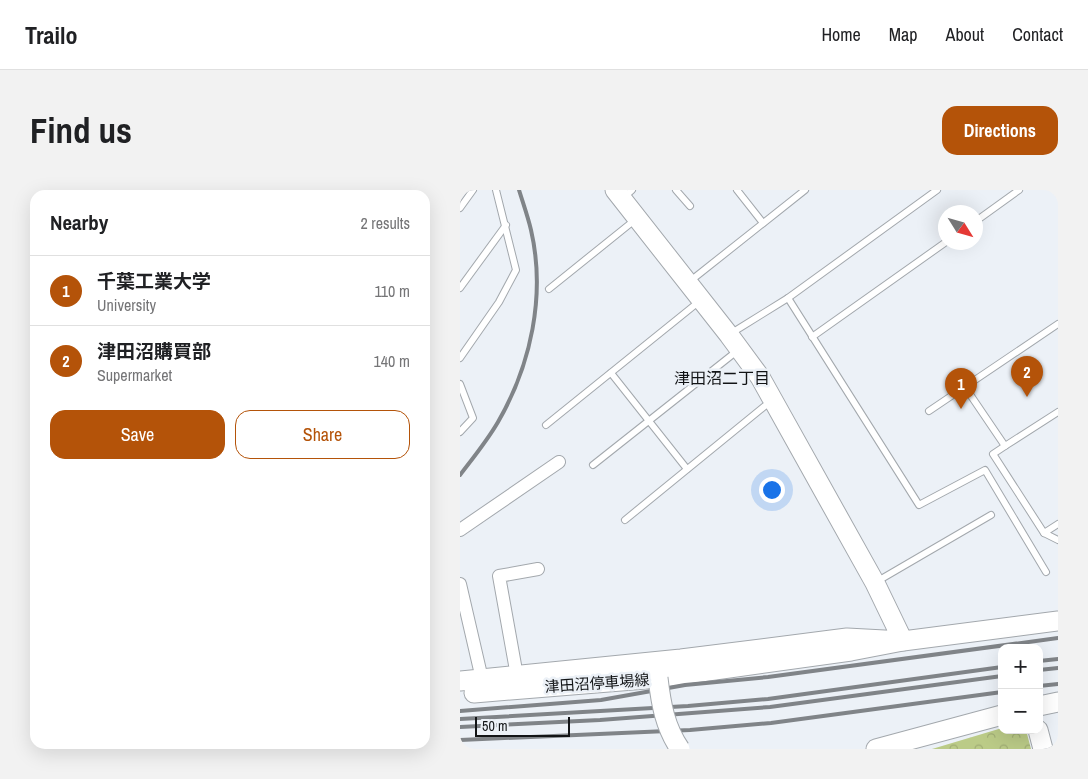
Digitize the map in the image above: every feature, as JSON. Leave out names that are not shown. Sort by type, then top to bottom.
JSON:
[{"type":"street","points":[[623,193],[637,218],[702,299],[760,378],[875,583],[903,641]]},
{"type":"street","points":[[460,530],[559,462]]},
{"type":"street","points":[[517,676],[499,576],[538,569]]},
{"type":"street","points":[[460,584],[482,679]]},
{"type":"street","points":[[658,678],[851,651],[903,641],[1058,621]]},
{"type":"street","points":[[460,681],[681,659],[847,638],[903,641]]},
{"type":"street","name":"津田沼停車場線","points":[[460,694],[658,678],[666,724],[680,749]]},
{"type":"street","points":[[1043,705],[1058,702]]},
{"type":"street","points":[[876,749],[998,717]]},
{"type":"street","points":[[1039,734],[1043,749]]},
{"type":"lane","points":[[460,208],[473,190]]},
{"type":"lane","points":[[460,358],[499,302],[516,270],[496,190]]},
{"type":"lane","points":[[676,190],[690,206]]},
{"type":"lane","points":[[738,190],[763,223]]},
{"type":"lane","points":[[688,283],[805,190]]},
{"type":"lane","points":[[593,465],[649,421],[734,342],[788,298],[937,190]]},
{"type":"lane","points":[[983,216],[1019,190]]},
{"type":"lane","points":[[549,289],[637,218]]},
{"type":"lane","points":[[460,288],[506,225]]},
{"type":"lane","points":[[812,336],[938,248]]},
{"type":"lane","points":[[788,298],[919,505],[985,470],[1046,572]]},
{"type":"lane","points":[[546,425],[702,299]]},
{"type":"lane","points":[[929,411],[1058,324]]},
{"type":"lane","points":[[610,372],[686,469]]},
{"type":"lane","points":[[460,384],[473,418],[460,432]]},
{"type":"lane","points":[[965,387],[1005,446]]},
{"type":"lane","points":[[625,520],[772,400]]},
{"type":"lane","points":[[1058,412],[993,454],[1044,533],[1058,540]]},
{"type":"lane","points":[[875,583],[991,515]]},
{"type":"lane","points":[[1044,533],[1058,524]]},
{"type":"green space","points":[[998,729],[998,734],[1027,734],[1031,749],[932,749]]},
{"type":"railway","points":[[460,475],[489,436],[510,400],[527,353],[532,329],[536,304],[537,279],[535,255],[530,225],[519,190]]},
{"type":"railway","points":[[460,711],[601,700],[685,685],[768,677],[1058,638]]},
{"type":"railway","points":[[1043,661],[1058,659]]},
{"type":"railway","points":[[460,719],[688,706],[768,699],[998,668]]},
{"type":"railway","points":[[1043,670],[1058,668]]},
{"type":"railway","points":[[460,727],[600,720],[770,707],[998,677]]},
{"type":"railway","points":[[1043,686],[1058,684]]},
{"type":"railway","points":[[460,740],[690,730],[771,723],[998,693]]},
{"type":"place","name":"津田沼購買部","points":[[1027,397]]},
{"type":"place","name":"千葉工業大学","points":[[961,409]]},
{"type":"district","name":"津田沼二丁目","points":[[722,378]]}]
